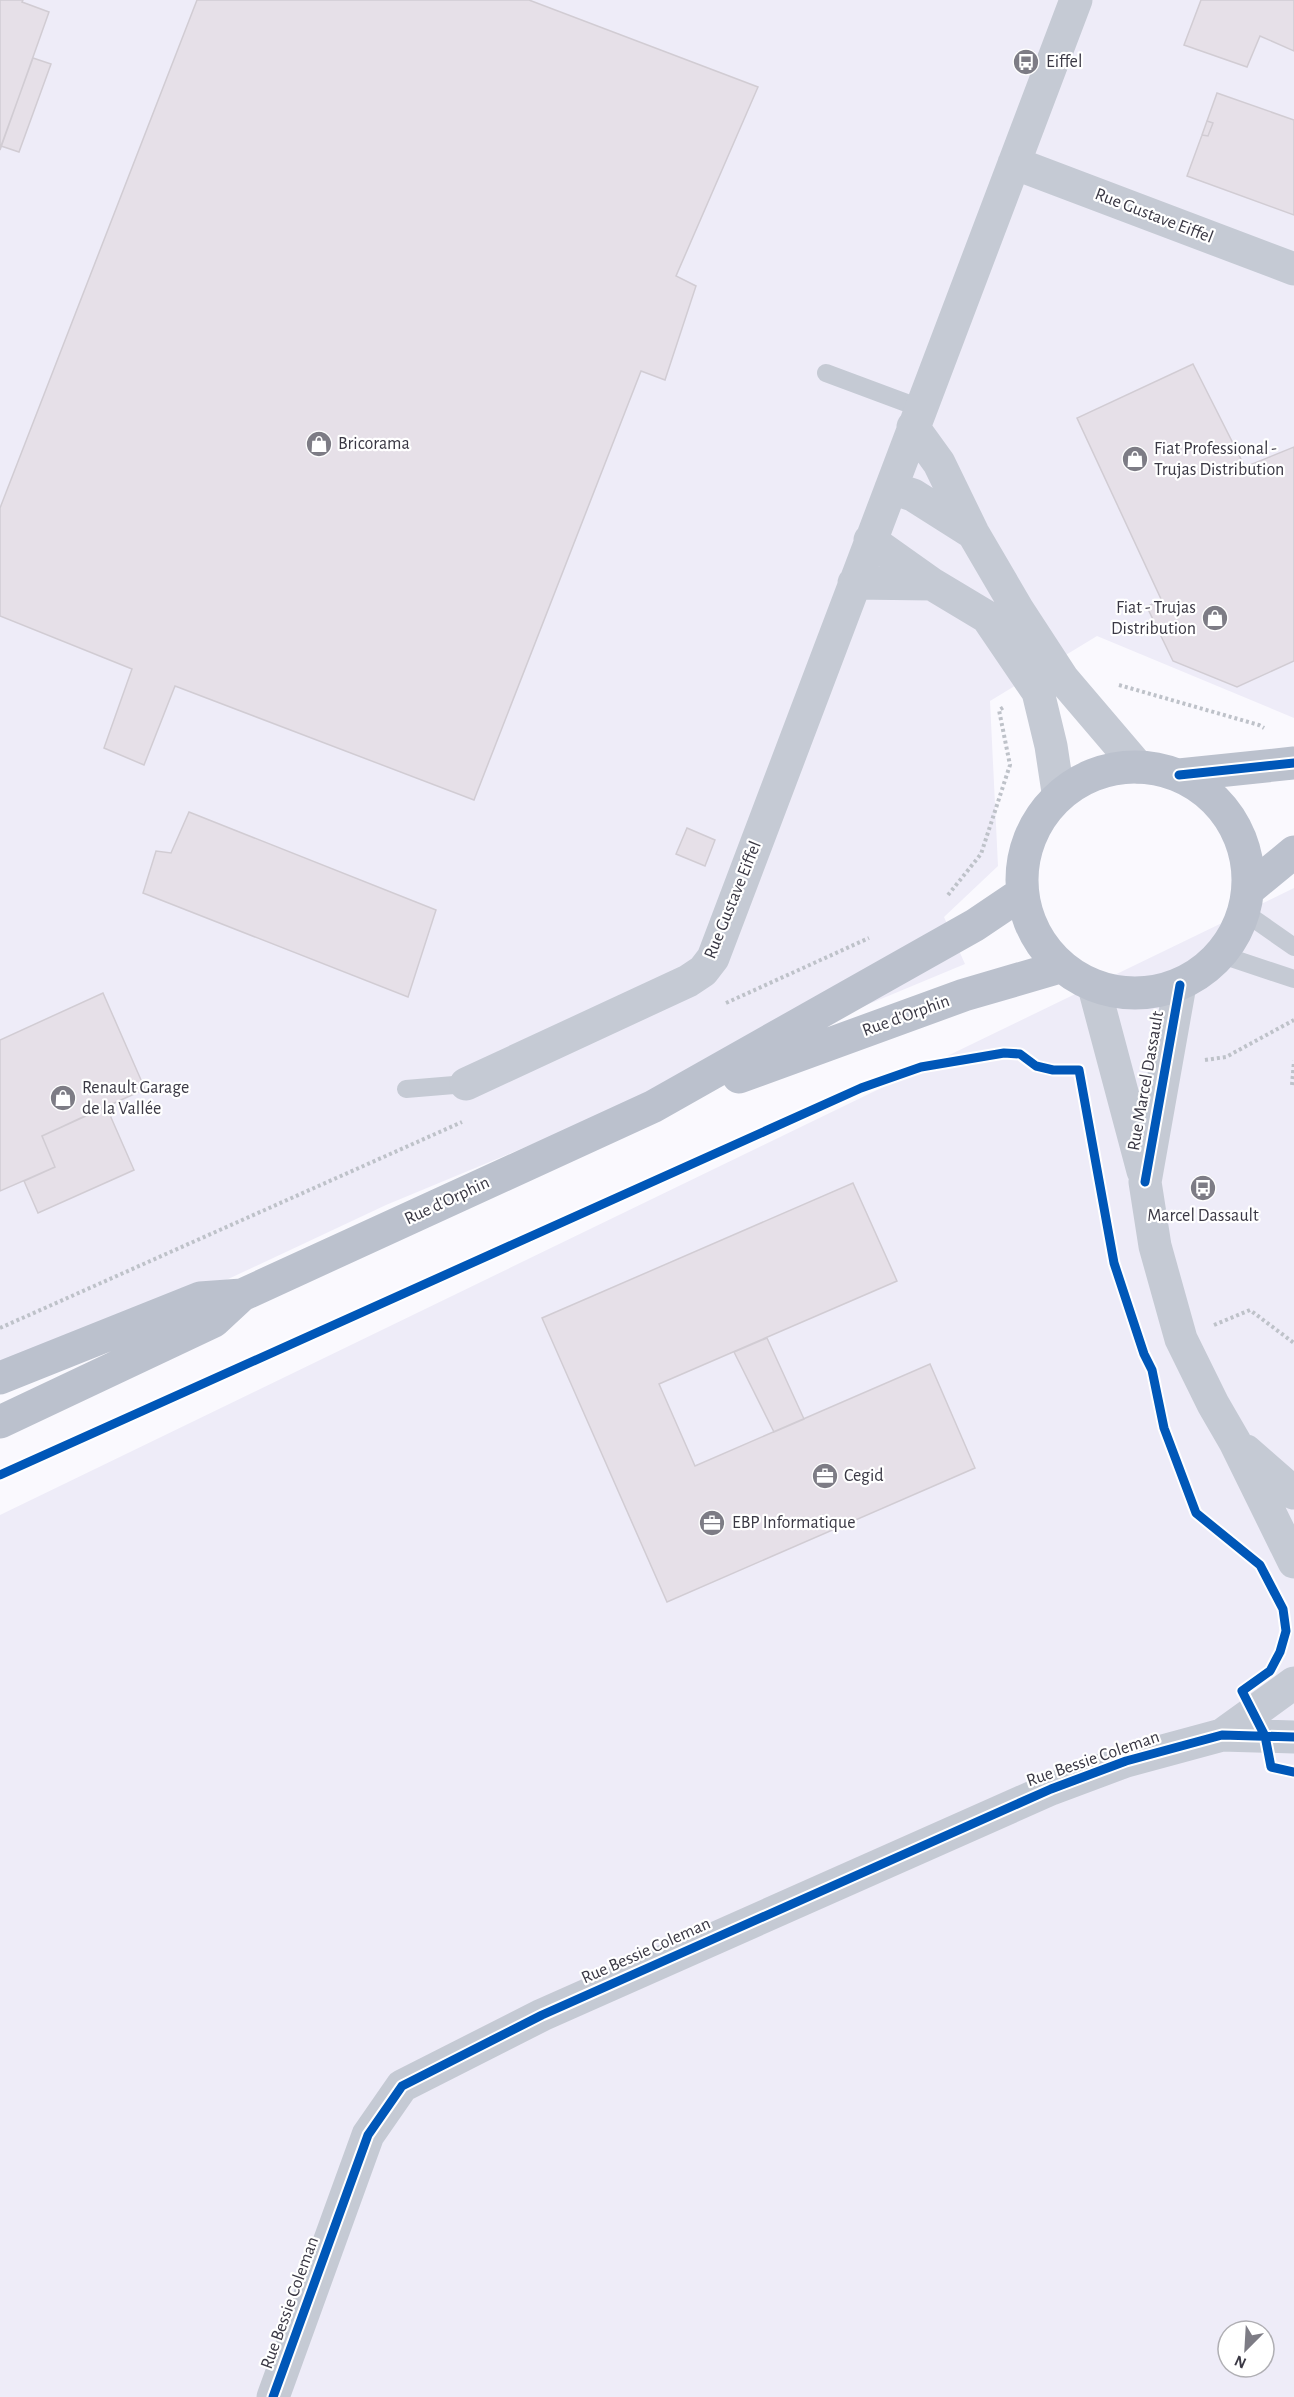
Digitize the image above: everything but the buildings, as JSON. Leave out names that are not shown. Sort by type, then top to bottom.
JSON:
[{"type":"main road","points":[[1179,775],[1294,763]]},
{"type":"main road","points":[[1148,767],[1179,775],[1209,794],[1233,821],[1246,854],[1246,901],[1240,925],[1222,955],[1180,985],[1140,994],[1094,987],[1060,967],[1033,934],[1021,894],[1025,847],[1048,806],[1059,792],[1116,768],[1148,767]]},
{"type":"main road","points":[[1246,901],[1294,852]]},
{"type":"main road","name":"Rue d'Orphin","points":[[0,1422],[214,1321],[242,1295],[652,1107],[966,930],[1021,894]]},
{"type":"main road","name":"Rue d'Orphin","points":[[652,1107],[964,995],[1060,967]]},
{"type":"main road","name":"Rue d'Orphin","points":[[0,1378],[200,1298],[242,1295]]},
{"type":"street","name":"Rue Gustave Eiffel","points":[[466,1084],[688,981],[703,971],[713,958],[1076,0]]},
{"type":"street","name":"Rue Gustave Eiffel","points":[[1014,163],[1294,269]]},
{"type":"street","points":[[917,418],[973,533],[1018,610],[1063,679],[1138,767]]},
{"type":"street","points":[[891,488],[913,495],[973,533]]},
{"type":"street","points":[[870,540],[932,584],[987,617],[1038,692],[1059,792]]},
{"type":"street","points":[[854,583],[932,584]]},
{"type":"street","name":"Rue Marcel Dassault","points":[[1145,1182],[1180,985]]},
{"type":"street","name":"Rue Marcel Dassault","points":[[1094,987],[1145,1182],[1155,1246],[1181,1339],[1294,1562]]},
{"type":"street","points":[[1235,1442],[1294,1493]]},
{"type":"street","points":[[1222,1735],[1294,1683]]},
{"type":"street","points":[[1222,1735],[1294,1737]]},
{"type":"street","name":"Rue Bessie Coleman","points":[[273,2397],[368,2135],[402,2086],[542,2015],[1051,1789],[1126,1761],[1222,1735]]},
{"type":"lane","points":[[826,373],[917,418]]},
{"type":"lane","points":[[1246,901],[1294,947]]},
{"type":"lane","points":[[1222,955],[1294,979]]},
{"type":"lane","points":[[406,1089],[466,1084]]},
{"type":"path","points":[[1292,1085],[1294,1061]]},
{"type":"shaded area","points":[[0,0],[1294,0],[1294,718],[1097,636],[990,701],[998,866],[944,917],[965,964],[386,1205],[0,1386]]},
{"type":"shaded area","points":[[1294,888],[1294,2397],[0,2397],[0,1515]]},
{"type":"cycle path","points":[[1179,775],[1294,763]]},
{"type":"cycle path","points":[[1145,1182],[1180,985]]},
{"type":"cycle path","points":[[0,1475],[861,1088],[921,1067],[1004,1053],[1020,1054],[1036,1066],[1053,1070],[1079,1070],[1114,1263],[1144,1354],[1152,1370],[1164,1428],[1196,1513],[1260,1565],[1283,1609],[1286,1631],[1280,1652],[1270,1671],[1242,1691],[1265,1736],[1271,1767],[1294,1772]]},
{"type":"cycle path","points":[[273,2397],[368,2135],[402,2086],[542,2015],[1051,1789],[1126,1761],[1222,1735],[1294,1737]]},
{"type":"place","name":"Eiffel","points":[[1026,62]]},
{"type":"place","name":"Bricorama","points":[[319,444]]},
{"type":"place","name":"Fiat Professional - Trujas Distribution","points":[[1135,459]]},
{"type":"place","name":"Fiat - Trujas Distribution","points":[[1215,618]]},
{"type":"place","name":"Renault Garage de la Vallée","points":[[63,1098]]},
{"type":"place","name":"Marcel Dassault","points":[[1203,1188]]},
{"type":"place","name":"Cegid","points":[[825,1476]]},
{"type":"place","name":"EBP Informatique","points":[[712,1523]]}]
